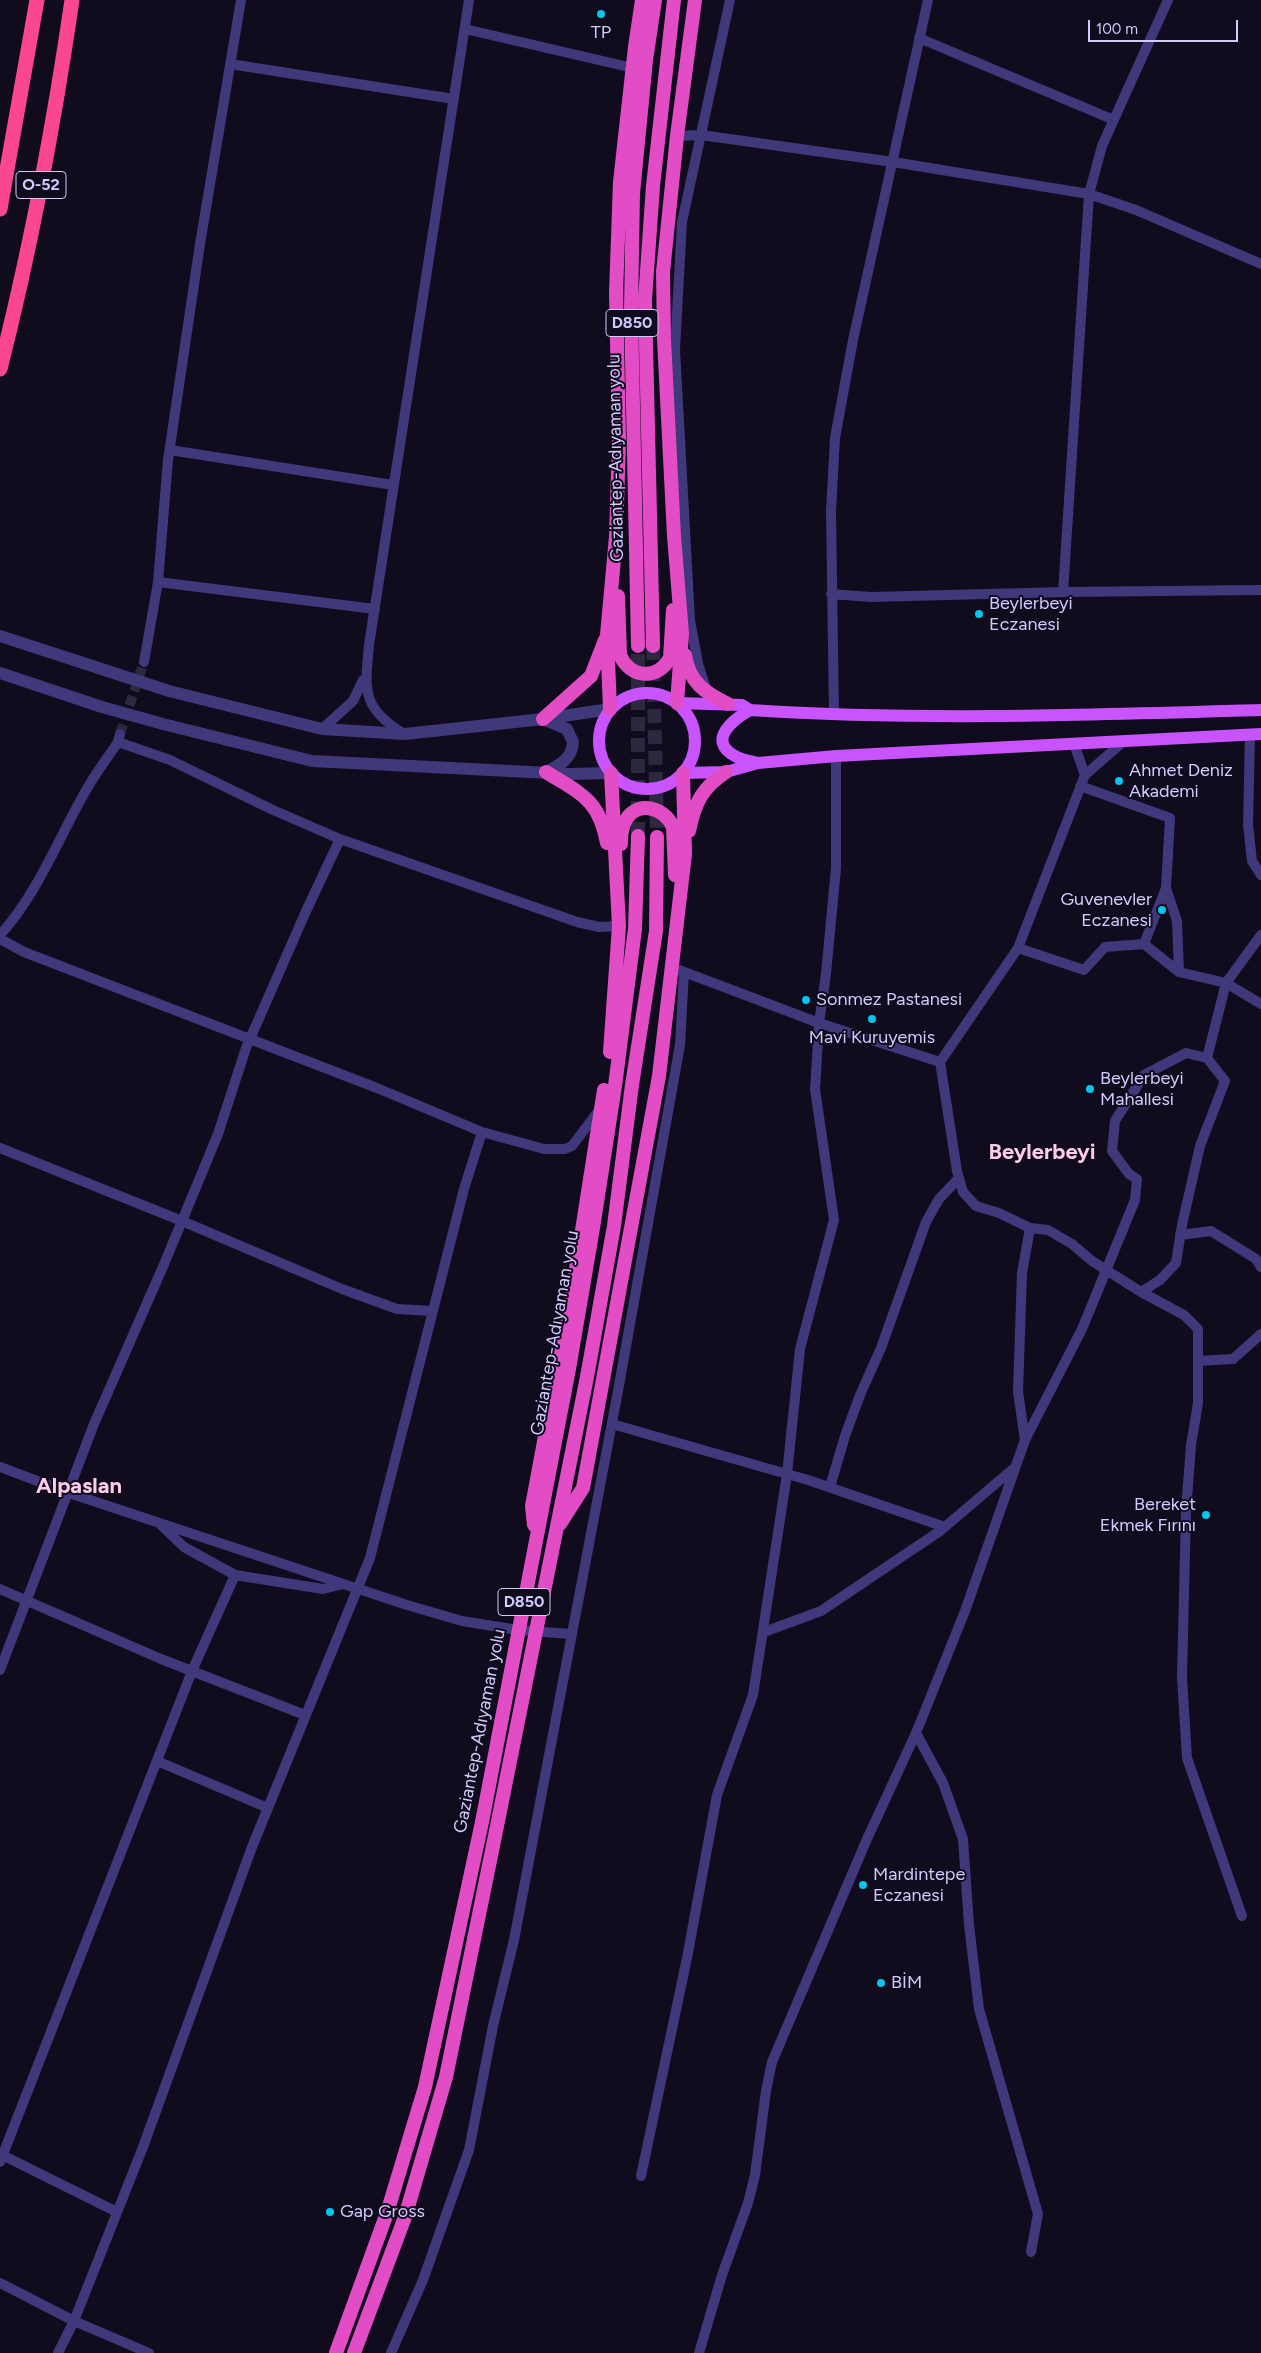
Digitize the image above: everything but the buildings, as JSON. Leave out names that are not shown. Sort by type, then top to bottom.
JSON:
[{"type":"highway","name":"O-52","points":[[0,209],[37,0]]},
{"type":"highway","name":"O-52","points":[[0,369],[15,310],[43,172],[72,0]]},
{"type":"highway","points":[[610,709],[607,635],[616,537],[619,440],[617,274],[620,182],[642,0]]},
{"type":"highway","name":"Gaziantep-Adıyaman yolu","points":[[638,646],[631,310],[633,203],[646,60],[655,0]]},
{"type":"highway","name":"Gaziantep-Adıyaman yolu","points":[[653,646],[645,300],[653,186],[674,0]]},
{"type":"highway","points":[[695,0],[677,136],[663,272],[664,339],[674,536],[682,634],[689,673],[695,683],[708,694],[728,704]]},
{"type":"highway","points":[[616,537],[620,655],[630,669],[646,675],[654,673],[666,665],[672,650],[674,536]]},
{"type":"highway","points":[[677,703],[682,634]]},
{"type":"highway","points":[[543,719],[591,676],[607,635]]},
{"type":"highway","points":[[546,772],[582,794],[593,805],[603,823],[617,905]]},
{"type":"highway","points":[[556,1531],[583,1488],[658,1076],[685,854],[695,808],[703,790],[726,772]]},
{"type":"highway","points":[[611,773],[619,926]]},
{"type":"highway","points":[[683,773],[685,854]]},
{"type":"highway","points":[[536,1539],[532,1506],[575,1276],[611,1049],[623,824],[632,813],[645,808],[653,808],[666,815],[674,827],[675,936]]},
{"type":"highway","name":"Gaziantep-Adıyaman yolu","points":[[336,2353],[386,2213],[425,2087],[480,1832],[574,1341],[613,1095],[635,929],[638,836]]},
{"type":"highway","name":"Gaziantep-Adıyaman yolu","points":[[354,2353],[405,2217],[446,2077],[556,1531],[614,1226],[632,1085],[656,931],[657,837]]},
{"type":"main road","points":[[646,692],[663,695],[677,703],[690,719],[695,738],[692,756],[683,773],[666,785],[646,789],[627,784],[611,773],[600,753],[598,741],[600,730],[610,709],[626,697],[646,692]]},
{"type":"main road","points":[[677,703],[742,705],[750,710],[834,715],[1124,714],[1261,710]]},
{"type":"main road","points":[[750,710],[731,721],[724,730],[723,740],[727,750],[736,757],[758,763]]},
{"type":"main road","points":[[683,773],[726,772],[758,763],[836,756],[1255,734]]},
{"type":"street","points":[[144,662],[158,582],[170,450],[200,244],[241,0]]},
{"type":"street","points":[[405,734],[380,718],[366,691],[366,672],[393,485],[469,0]]},
{"type":"street","points":[[708,694],[698,664],[690,620],[675,349],[682,222],[730,0]]},
{"type":"street","points":[[834,715],[831,511],[835,438],[853,340],[928,0]]},
{"type":"street","points":[[1063,592],[1089,194],[1102,146],[1168,0]]},
{"type":"street","points":[[465,29],[633,68]]},
{"type":"street","points":[[919,38],[1114,120]]},
{"type":"street","points":[[230,64],[454,99]]},
{"type":"street","points":[[677,136],[701,135],[893,162],[1089,194],[1136,210],[1261,264]]},
{"type":"street","points":[[170,450],[393,485]]},
{"type":"street","points":[[158,582],[375,609]]},
{"type":"street","points":[[831,594],[870,597],[1063,592],[1261,590]]},
{"type":"street","points":[[0,636],[169,691],[322,730],[405,734],[543,719],[610,709]]},
{"type":"street","points":[[322,730],[353,701],[366,672]]},
{"type":"street","points":[[0,673],[102,707],[312,761],[569,774],[611,773]]},
{"type":"street","points":[[543,719],[567,729],[574,742],[569,756],[560,766],[546,772]]},
{"type":"street","points":[[1255,734],[1248,824],[1252,861],[1261,875]]},
{"type":"street","points":[[0,935],[14,920],[60,844],[88,787],[119,738],[340,839],[577,922],[598,927],[619,926]]},
{"type":"street","points":[[1124,741],[1085,775],[1018,948],[940,1062],[959,1178],[963,1192],[976,1206],[999,1213],[1030,1228],[1048,1230],[1072,1244],[1107,1271],[1140,1292],[1184,1315],[1198,1330],[1198,1403],[1191,1445],[1186,1511],[1182,1677],[1187,1758],[1242,1916]]},
{"type":"street","points":[[1074,744],[1085,775]]},
{"type":"street","points":[[641,2176],[687,1958],[717,1795],[753,1695],[787,1474],[800,1349],[834,1220],[815,1089],[819,1023],[826,974],[836,868],[836,756]]},
{"type":"street","points":[[1080,786],[1170,818],[1166,888],[1144,944]]},
{"type":"street","points":[[0,1670],[25,1600],[69,1493],[94,1424],[218,1134],[249,1040],[307,908],[340,839]]},
{"type":"street","points":[[1166,888],[1177,921],[1179,972]]},
{"type":"street","points":[[1207,1058],[1226,983],[1261,935]]},
{"type":"street","points":[[0,939],[24,952],[377,1088],[482,1132],[544,1149],[565,1149],[572,1146],[602,1107]]},
{"type":"street","points":[[1018,948],[1084,970],[1105,947],[1144,944],[1179,972],[1226,983],[1261,1004]]},
{"type":"street","points":[[671,967],[819,1023],[940,1062]]},
{"type":"street","points":[[391,2353],[423,2280],[469,2150],[493,2026],[514,1940],[612,1424],[680,1045],[684,972]]},
{"type":"street","points":[[699,2353],[722,2275],[748,2203],[755,2175],[766,2091],[772,2062],[867,1839],[916,1733],[966,1611],[1025,1440],[1082,1329],[1136,1200],[1137,1179],[1129,1174],[1112,1151],[1115,1121],[1144,1075],[1186,1053],[1207,1058],[1225,1081],[1200,1146],[1180,1235],[1176,1263],[1160,1280],[1140,1292]]},
{"type":"street","points":[[58,2353],[74,2321],[117,2212],[268,1808],[370,1558],[464,1189],[482,1132]]},
{"type":"street","points":[[0,1148],[182,1221],[311,1277],[397,1309],[433,1311]]},
{"type":"street","points":[[830,1487],[854,1412],[883,1343],[926,1222],[939,1199],[959,1178]]},
{"type":"street","points":[[1025,1440],[1018,1392],[1022,1273],[1030,1228]]},
{"type":"street","points":[[1180,1235],[1211,1231],[1256,1258],[1261,1268]]},
{"type":"street","points":[[1198,1361],[1233,1359],[1261,1334]]},
{"type":"street","points":[[612,1424],[830,1487],[945,1527]]},
{"type":"street","points":[[0,1467],[69,1493],[358,1590],[462,1621],[518,1630],[571,1634]]},
{"type":"street","points":[[764,1632],[821,1611],[945,1527],[1014,1468]]},
{"type":"street","points":[[158,1522],[184,1547],[235,1575],[323,1589],[343,1584]]},
{"type":"street","points":[[117,2212],[1,2158],[192,1671],[235,1575]]},
{"type":"street","points":[[0,1589],[192,1671],[305,1715]]},
{"type":"street","points":[[916,1733],[943,1783],[963,1839],[979,2009],[1038,2214],[1031,2252]]},
{"type":"street","points":[[157,1762],[268,1808]]},
{"type":"street","points":[[0,2283],[74,2321],[149,2353]]},
{"type":"tunnel","points":[[638,646],[638,836]]},
{"type":"tunnel","points":[[653,646],[657,837]]},
{"type":"tunnel","points":[[120,734],[144,662]]},
{"type":"place","name":"TP","points":[[601,14]]},
{"type":"place","name":"Beylerbeyi Eczanesi","points":[[979,614]]},
{"type":"place","name":"Ahmet Deniz Akademi","points":[[1119,781]]},
{"type":"place","name":"Guvenevler Eczanesi","points":[[1162,910]]},
{"type":"place","name":"Sonmez Pastanesi","points":[[806,1000]]},
{"type":"place","name":"Mavi Kuruyemis","points":[[872,1019]]},
{"type":"place","name":"Beylerbeyi Mahallesi","points":[[1090,1089]]},
{"type":"place","name":"Bereket Ekmek Fırını","points":[[1206,1515]]},
{"type":"place","name":"Mardintepe Eczanesi","points":[[863,1885]]},
{"type":"place","name":"BİM","points":[[881,1983]]},
{"type":"place","name":"Gap Gross","points":[[330,2212]]},
{"type":"district","name":"Beylerbeyi","points":[[1042,1153]]},
{"type":"district","name":"Alpaslan","points":[[79,1487]]}]
